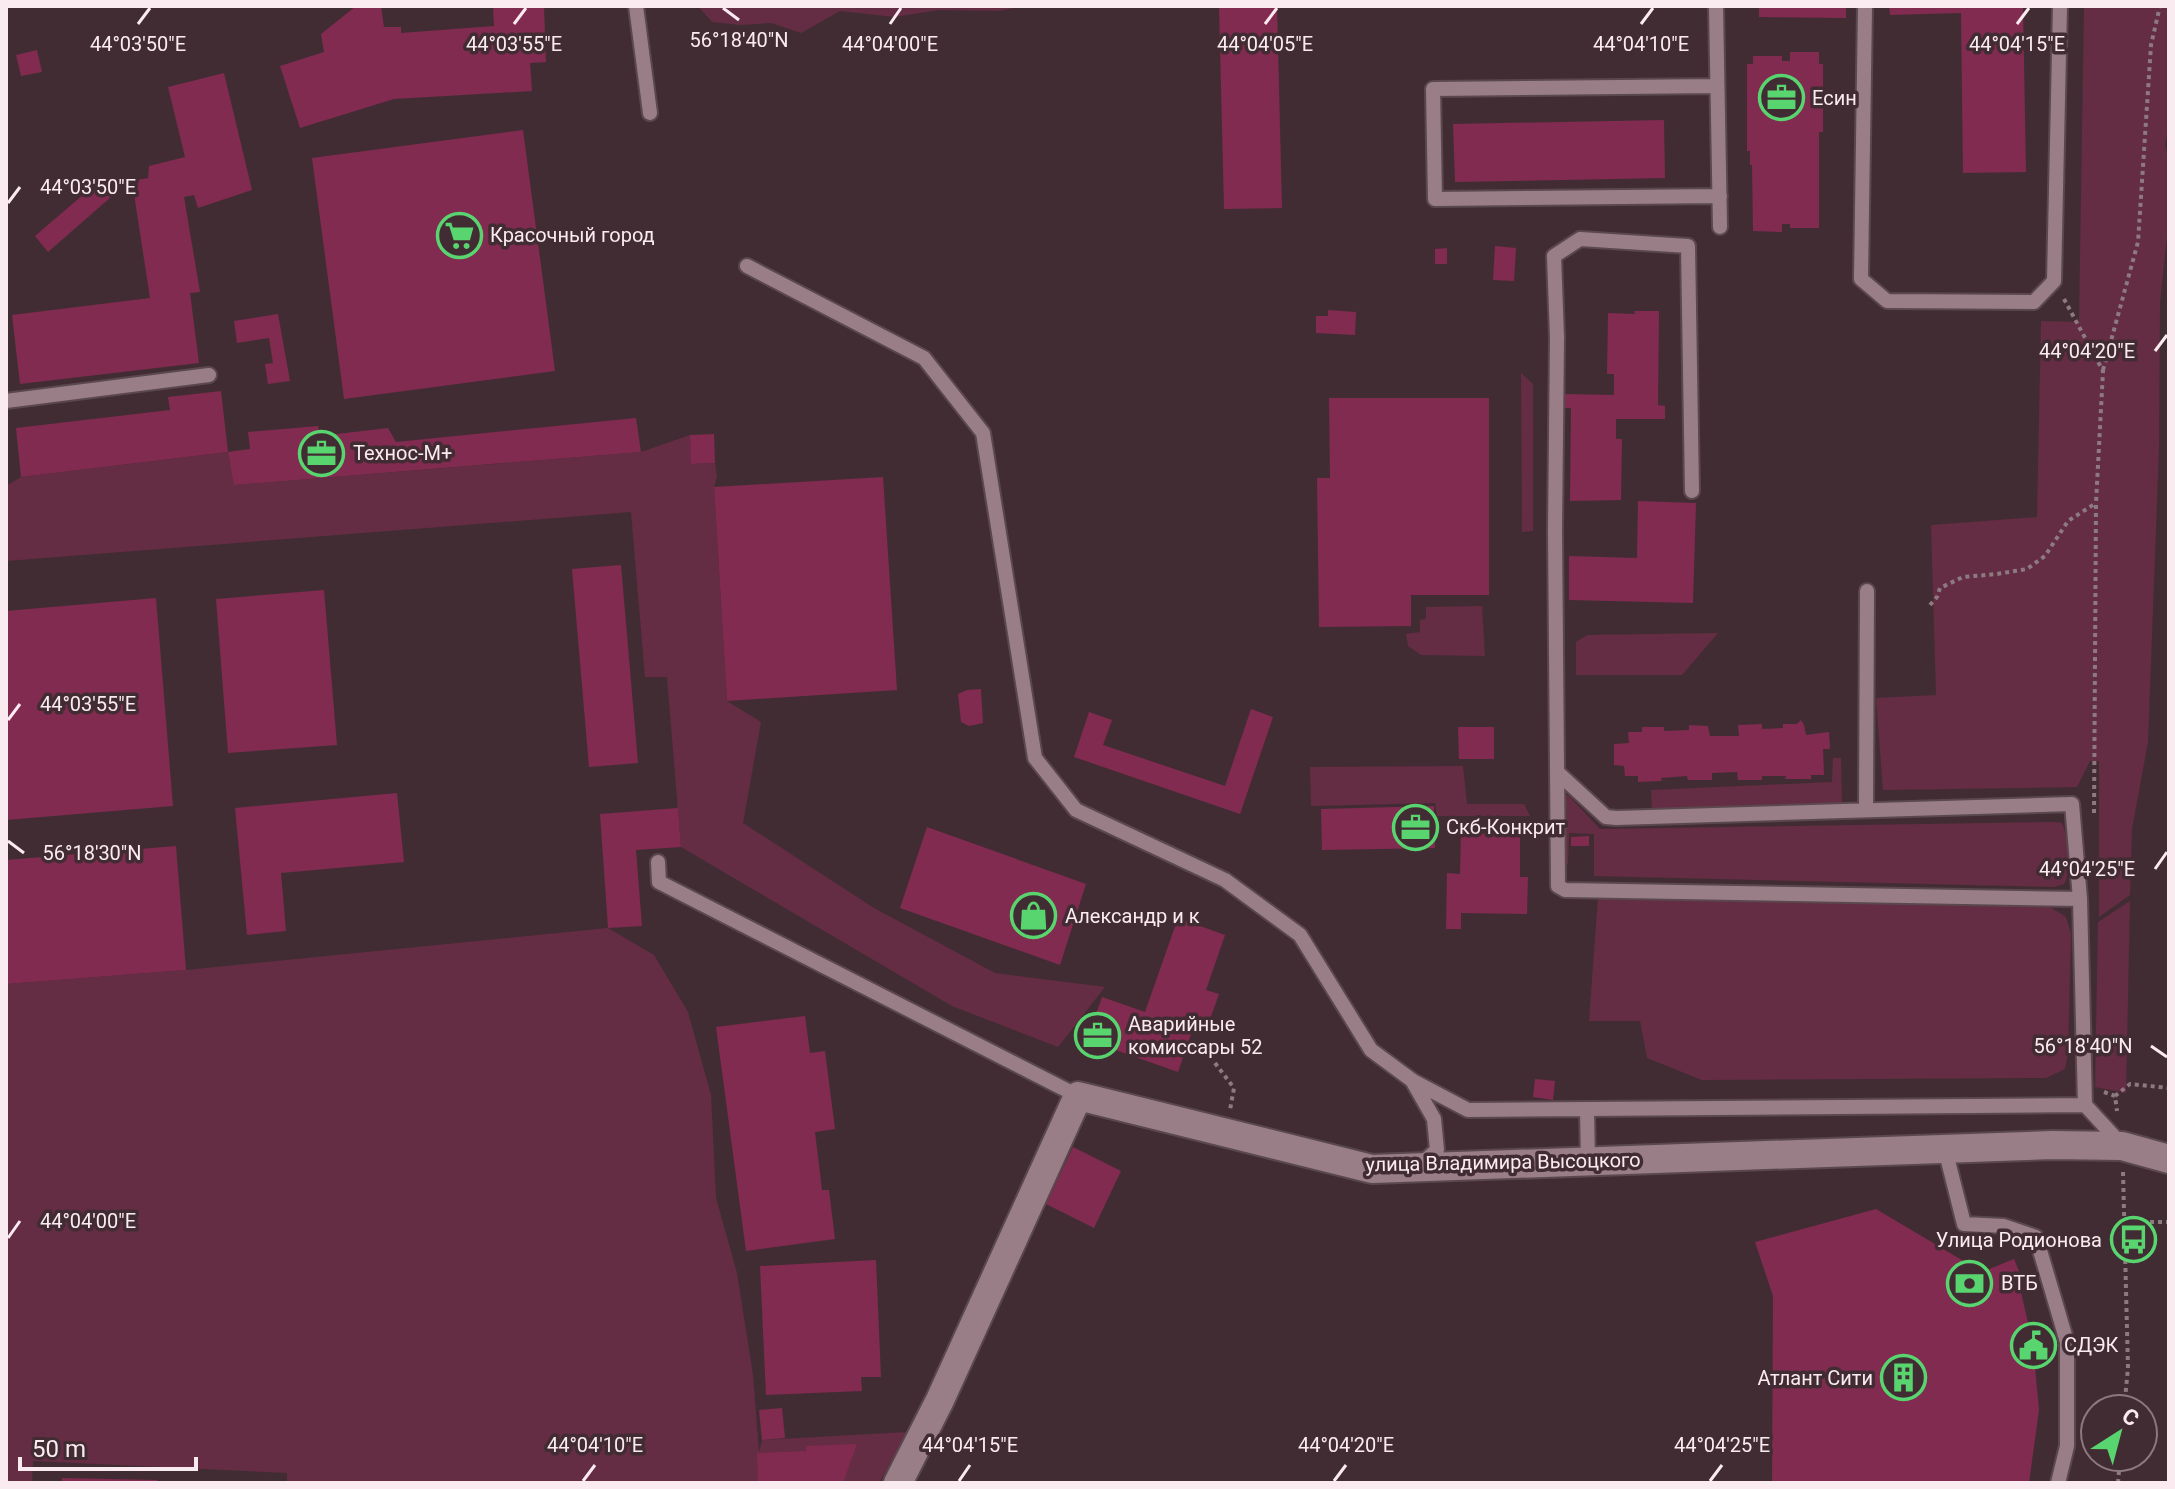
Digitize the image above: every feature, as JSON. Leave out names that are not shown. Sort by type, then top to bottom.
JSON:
[{"type":"street","name":"улица Владимира Высоцкого","points":[[1078,1096],[1372,1169],[2052,1145],[2122,1146],[2169,1159]]},
{"type":"street","points":[[898,1483],[940,1400],[1078,1096]]},
{"type":"lane","points":[[636,6],[650,113]]},
{"type":"lane","points":[[1716,6],[1720,227]]},
{"type":"lane","points":[[1865,6],[1861,279],[1887,301],[2034,302],[2054,281],[2060,6]]},
{"type":"lane","points":[[1717,86],[1433,89],[1435,199],[1720,196]]},
{"type":"lane","points":[[1692,491],[1688,246],[1580,239],[1554,256],[1557,337],[1558,886],[1565,890],[2080,899]]},
{"type":"lane","points":[[747,266],[924,358],[983,433],[1035,758],[1076,810],[1225,880],[1300,935],[1371,1050],[1413,1081],[1468,1110],[2085,1105]]},
{"type":"lane","points":[[6,401],[209,375]]},
{"type":"lane","points":[[1866,810],[1867,591]]},
{"type":"lane","points":[[1557,772],[1606,817],[1616,818],[2072,804],[2080,899],[2085,1105],[2122,1146]]},
{"type":"lane","points":[[658,862],[659,882],[1078,1096]]},
{"type":"lane","points":[[1413,1081],[1434,1119],[1437,1150],[1418,1167]]},
{"type":"lane","points":[[1587,1109],[1588,1162]]},
{"type":"lane","points":[[1945,1149],[1964,1224],[2004,1226],[2036,1237],[2067,1342],[2067,1446],[2058,1483]]},
{"type":"path","points":[[2094,823],[2096,503],[2103,371],[2138,242],[2151,45],[2160,6]]},
{"type":"path","points":[[2054,281],[2103,371]]},
{"type":"path","points":[[1930,605],[1940,588],[1963,577],[2027,569],[2045,556],[2068,521],[2096,503]]},
{"type":"path","points":[[1215,1063],[1234,1088],[1223,1132]]},
{"type":"path","points":[[2115,1096],[2130,1084],[2169,1088]]},
{"type":"path","points":[[2103,1092],[2115,1096]]},
{"type":"path","points":[[2115,1096],[2122,1146],[2126,1222],[2126,1393]]},
{"type":"path","points":[[2126,1222],[2169,1222]]},
{"type":"shaded area","points":[[698,6],[1024,6],[998,11],[939,10],[894,17],[840,11],[801,33],[771,23],[741,25],[712,22]]},
{"type":"shaded area","points":[[2084,6],[2169,6],[2169,126],[2165,144],[2169,164],[2169,217],[2160,303],[2159,449],[2148,742],[2132,829],[2130,895],[2099,917],[2099,761],[2090,761],[2077,787],[1883,790],[1876,698],[1936,695],[1931,525],[2037,517],[2041,321],[2079,322]]},
{"type":"shaded area","points":[[1521,373],[1533,384],[1533,531],[1522,532]]},
{"type":"shaded area","points":[[690,435],[692,464],[715,463],[717,477],[714,487],[727,701],[761,722],[743,823],[874,908],[995,973],[1105,987],[1058,1047],[952,1006],[681,847],[667,677],[645,677],[631,512],[6,561],[6,486],[21,477],[228,452],[235,485],[641,452]]},
{"type":"shaded area","points":[[1482,606],[1485,656],[1421,655],[1408,646],[1406,634],[1420,632],[1420,620],[1426,619],[1426,607]]},
{"type":"shaded area","points":[[1718,633],[1682,675],[1576,675],[1576,642],[1587,635]]},
{"type":"shaded area","points":[[1833,758],[1841,758],[1842,804],[1652,809],[1651,790],[1832,782]]},
{"type":"shaded area","points":[[1463,766],[1467,804],[1524,804],[1530,816],[1437,816],[1435,803],[1311,806],[1310,767]]},
{"type":"shaded area","points":[[1564,795],[1568,795],[1600,829],[2062,823],[2068,871],[2064,884],[2054,887],[1594,876],[1594,834],[1569,833],[1568,864],[1560,864]]},
{"type":"shaded area","points":[[1598,897],[2014,903],[2050,907],[2066,917],[2071,934],[2065,1069],[2046,1078],[1702,1080],[1647,1058],[1640,1021],[1589,1021]]},
{"type":"shaded area","points":[[2130,901],[2126,1093],[2095,1087],[2098,922]]},
{"type":"shaded area","points":[[608,928],[654,955],[688,1012],[711,1095],[716,1198],[737,1273],[753,1375],[759,1452],[762,1440],[908,1432],[879,1483],[287,1483],[287,1473],[33,1461],[32,1483],[6,1483],[6,984],[186,970]]},
{"type":"building","points":[[356,6],[381,6],[384,27],[401,27],[401,33],[494,26],[493,6],[544,6],[546,62],[530,63],[532,91],[394,99],[300,128],[280,66],[324,52],[321,34]]},
{"type":"building","points":[[1219,6],[1277,6],[1282,208],[1224,209]]},
{"type":"building","points":[[1759,6],[1846,6],[1846,18],[1759,17]]},
{"type":"building","points":[[1889,6],[2023,6],[2026,172],[1963,173],[1961,13],[1890,15]]},
{"type":"building","points":[[37,50],[42,72],[21,76],[16,55]]},
{"type":"building","points":[[1790,52],[1819,52],[1819,64],[1823,64],[1819,228],[1790,228],[1790,224],[1782,224],[1782,232],[1753,231],[1752,165],[1750,151],[1747,151],[1747,64],[1753,64],[1753,56],[1782,56],[1782,61],[1790,61]]},
{"type":"building","points":[[224,73],[252,190],[198,208],[194,195],[184,197],[200,292],[190,293],[199,363],[20,384],[12,315],[150,298],[132,181],[148,178],[149,166],[185,157],[168,87]]},
{"type":"building","points":[[1664,120],[1665,178],[1455,182],[1453,124]]},
{"type":"building","points":[[523,130],[555,371],[344,399],[312,158]]},
{"type":"building","points":[[98,182],[111,197],[48,252],[35,236]]},
{"type":"building","points":[[1495,246],[1516,248],[1514,281],[1493,280]]},
{"type":"building","points":[[1447,248],[1447,264],[1435,264],[1435,249]]},
{"type":"building","points":[[1328,310],[1356,312],[1355,335],[1316,333],[1316,316],[1328,316]]},
{"type":"building","points":[[1634,311],[1659,311],[1658,405],[1665,406],[1665,419],[1616,419],[1616,439],[1622,439],[1621,500],[1570,501],[1571,408],[1563,408],[1563,394],[1614,395],[1614,374],[1607,374],[1608,313],[1635,314]]},
{"type":"building","points":[[278,314],[290,381],[268,384],[265,364],[273,363],[269,338],[237,343],[234,321]]},
{"type":"building","points":[[221,391],[228,452],[21,477],[16,428],[170,410],[168,397]]},
{"type":"building","points":[[1329,398],[1489,398],[1489,595],[1411,595],[1411,626],[1319,627],[1317,478],[1330,478]]},
{"type":"building","points":[[636,418],[641,452],[234,485],[228,452],[250,449],[248,432],[318,426],[320,436],[388,428],[396,442]]},
{"type":"building","points":[[714,434],[715,463],[691,464],[690,435]]},
{"type":"building","points":[[883,477],[897,690],[727,701],[714,487]]},
{"type":"building","points":[[1638,501],[1696,503],[1693,603],[1569,600],[1569,556],[1637,558]]},
{"type":"building","points":[[621,565],[638,763],[589,767],[572,569]]},
{"type":"building","points":[[324,590],[337,745],[228,753],[216,599]]},
{"type":"building","points":[[156,598],[173,806],[6,820],[6,611]]},
{"type":"building","points":[[981,689],[983,723],[969,726],[961,722],[958,694]]},
{"type":"building","points":[[1251,709],[1273,717],[1240,814],[1074,757],[1089,712],[1112,720],[1103,745],[1225,786]]},
{"type":"building","points":[[1801,720],[1806,735],[1829,732],[1830,749],[1823,749],[1824,775],[1811,775],[1811,779],[1762,776],[1762,780],[1738,780],[1737,772],[1712,773],[1712,780],[1688,780],[1687,776],[1638,782],[1638,776],[1625,776],[1624,766],[1614,765],[1614,744],[1629,743],[1628,732],[1642,732],[1642,727],[1664,727],[1664,731],[1689,730],[1689,725],[1708,726],[1710,736],[1739,736],[1738,725],[1762,724],[1762,729],[1783,728],[1783,724],[1797,724]]},
{"type":"building","points":[[1458,727],[1494,727],[1494,759],[1459,759]]},
{"type":"building","points":[[397,793],[404,862],[281,873],[286,931],[247,935],[235,808]]},
{"type":"building","points":[[1434,806],[1435,848],[1322,850],[1321,809]]},
{"type":"building","points":[[678,808],[681,847],[636,850],[642,926],[608,928],[600,814]]},
{"type":"building","points":[[927,827],[1086,884],[1060,965],[900,908]]},
{"type":"building","points":[[1461,833],[1520,834],[1520,877],[1528,877],[1527,914],[1461,913],[1461,929],[1446,929],[1447,873],[1460,874]]},
{"type":"building","points":[[1589,836],[1589,846],[1571,846],[1571,837]]},
{"type":"building","points":[[176,846],[186,970],[6,984],[6,860]]},
{"type":"building","points":[[1178,918],[1225,935],[1206,990],[1219,994],[1208,1025],[1196,1020],[1178,1072],[1087,1040],[1102,997],[1145,1012]]},
{"type":"building","points":[[805,1016],[810,1053],[825,1051],[835,1129],[815,1132],[822,1190],[829,1190],[835,1239],[746,1251],[716,1027]]},
{"type":"building","points":[[1535,1079],[1555,1081],[1553,1100],[1533,1097]]},
{"type":"building","points":[[1073,1147],[1121,1171],[1094,1228],[1046,1204]]},
{"type":"building","name":"Атлант Сити","points":[[1876,1209],[1982,1272],[2014,1259],[2027,1291],[2021,1292],[2033,1345],[2039,1410],[2029,1483],[1772,1483],[1773,1296],[1755,1242]]},
{"type":"building","points":[[876,1260],[881,1377],[861,1377],[862,1391],[766,1395],[760,1266]]},
{"type":"building","points":[[782,1408],[785,1438],[762,1440],[759,1410]]},
{"type":"building","points":[[857,1444],[843,1483],[758,1483],[757,1453],[806,1451],[806,1446]]},
{"type":"building","points":[[62,1478],[157,1480],[157,1483],[62,1483]]},
{"type":"place","name":"Есин","points":[[1781,98]]},
{"type":"place","name":"Красочный город","points":[[459,235]]},
{"type":"place","name":"Технос-М+","points":[[322,453]]},
{"type":"place","name":"Скб-Конкрит","points":[[1415,827]]},
{"type":"place","name":"Александр и к","points":[[1034,916]]},
{"type":"place","name":"Аварийные комиссары 52","points":[[1097,1036]]},
{"type":"place","name":"Улица Родионова","points":[[2133,1240]]},
{"type":"place","name":"ВТБ","points":[[1970,1283]]},
{"type":"place","name":"СДЭК","points":[[2033,1345]]},
{"type":"place","name":"Атлант Сити","points":[[1904,1378]]}]
